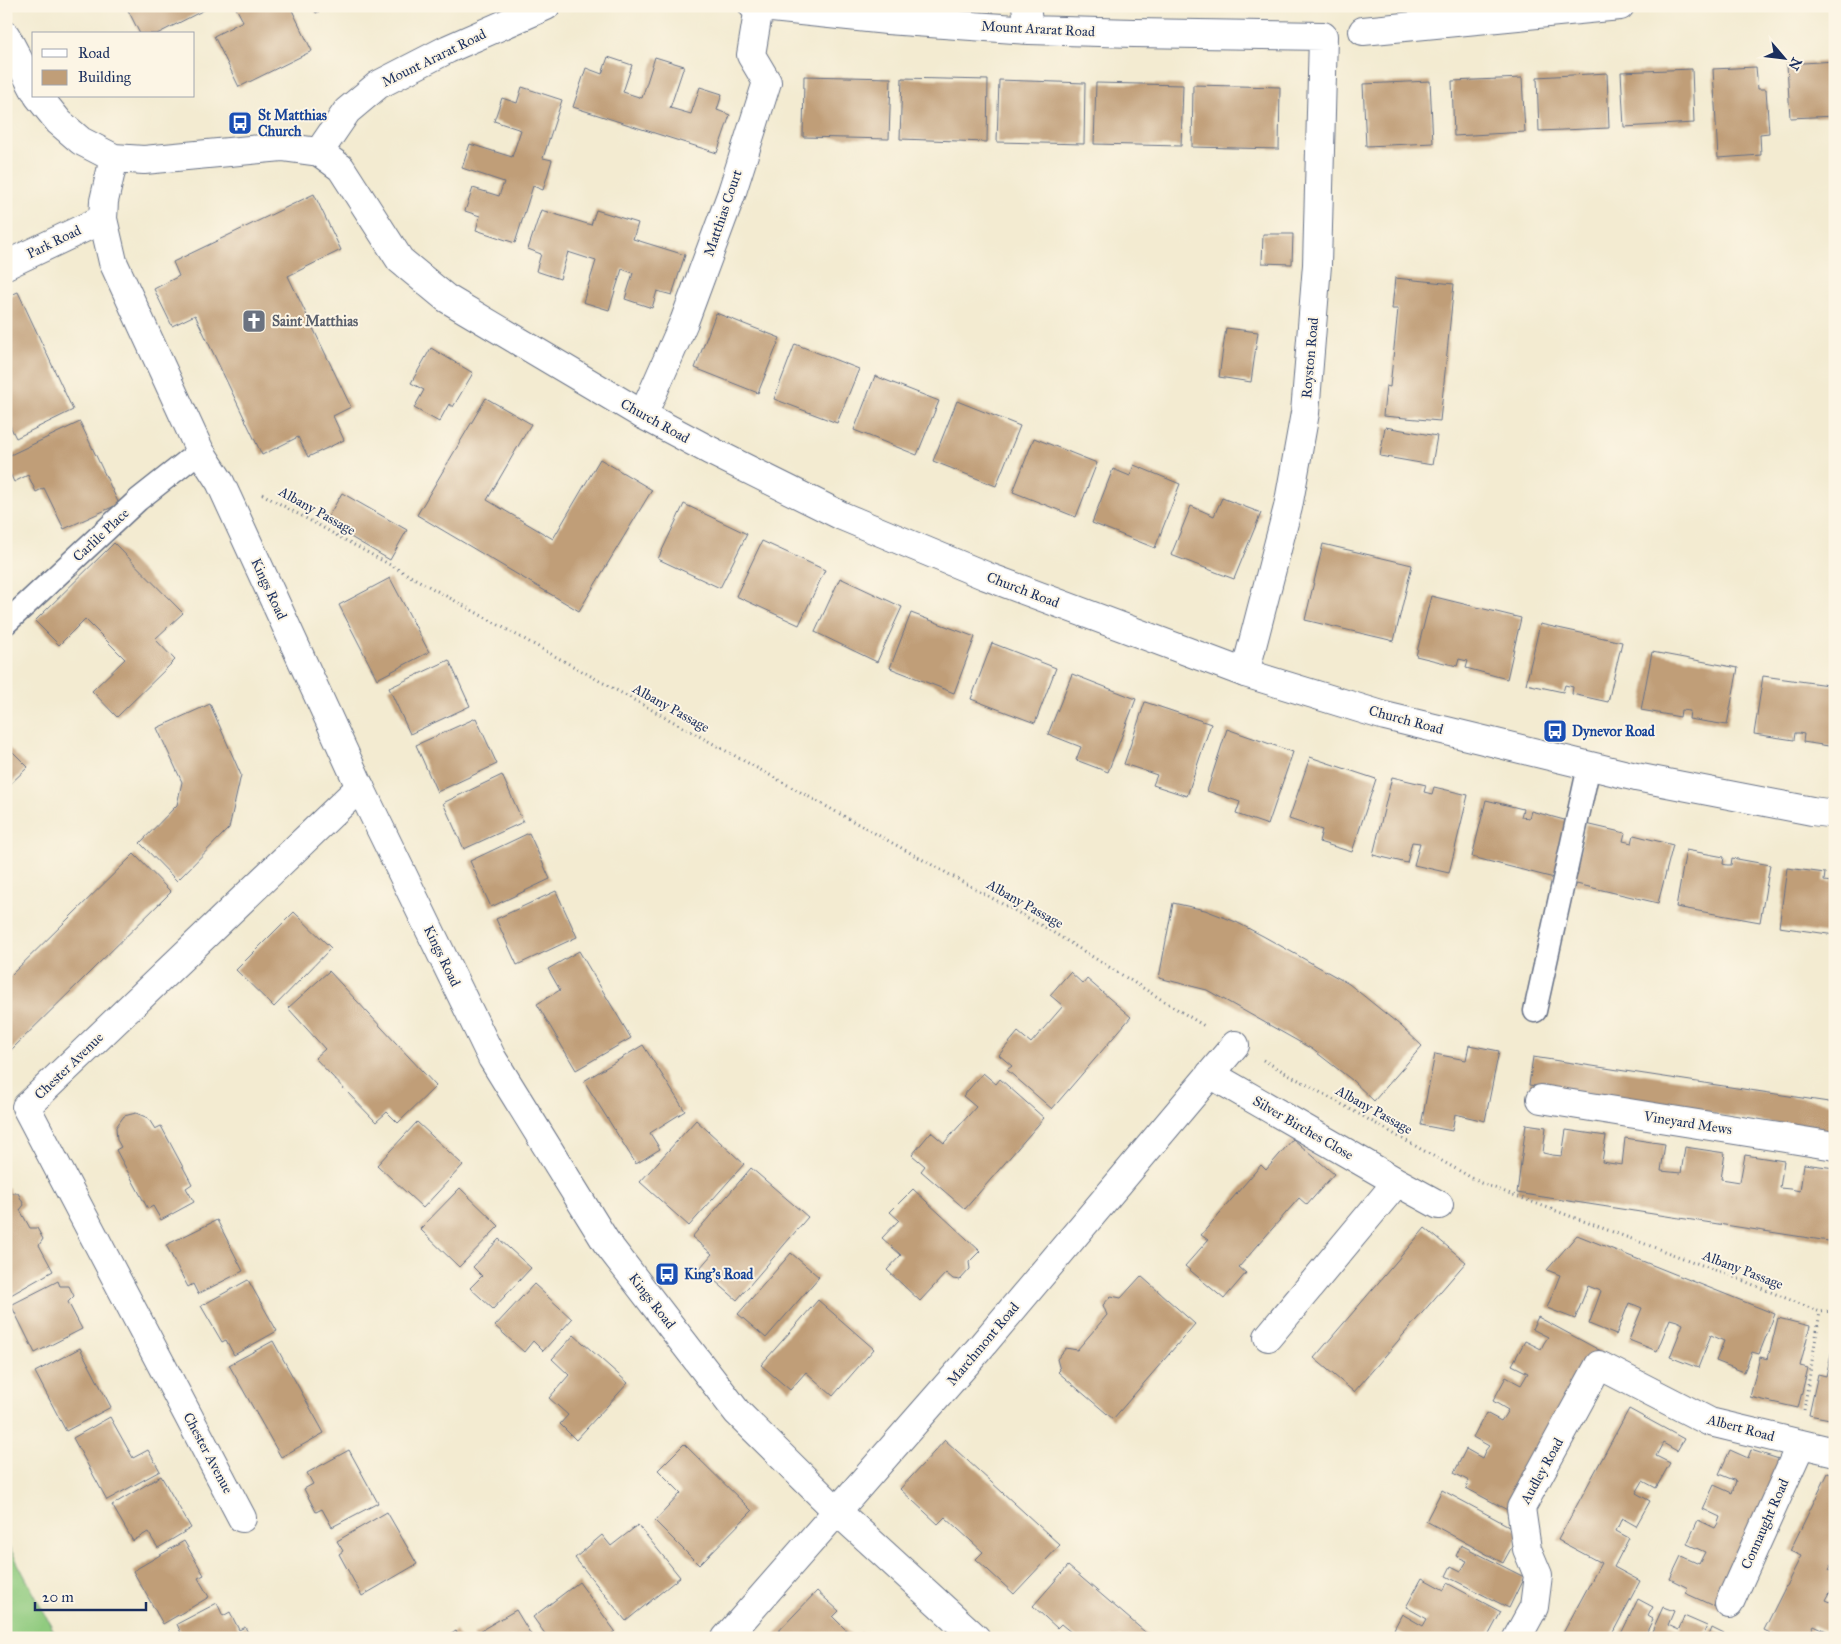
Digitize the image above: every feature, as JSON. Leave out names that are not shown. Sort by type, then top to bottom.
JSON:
[{"type":"street","name":"Mount Ararat Road","points":[[319,152],[347,111],[378,85],[448,50],[546,6]]},
{"type":"street","points":[[1363,31],[1620,6]]},
{"type":"street","name":"Mount Ararat Road","points":[[756,7],[887,20],[1027,18],[1134,33],[1323,36]]},
{"type":"street","name":"Matthias Court","points":[[644,415],[688,313],[731,195],[767,82],[751,55],[756,7]]},
{"type":"street","points":[[6,36],[32,85]]},
{"type":"street","name":"Royston Road","points":[[1246,673],[1288,507],[1305,414],[1317,266],[1323,36]]},
{"type":"street","points":[[40,98],[59,122],[80,140],[114,158],[144,160],[282,147],[319,152]]},
{"type":"street","name":"Church Road","points":[[319,152],[341,168],[400,260],[446,298],[644,415],[851,520],[986,576],[1246,673],[1385,716],[1590,766],[1835,814]]},
{"type":"street","name":"Kings Road","points":[[114,158],[104,201],[103,219],[113,262],[200,451],[220,482],[360,787],[492,1058],[606,1242],[737,1412],[838,1512],[976,1638]]},
{"type":"street","name":"Park Road","points":[[6,266],[103,219]]},
{"type":"street","name":"Chester Avenue","points":[[242,1518],[26,1107],[360,787]]},
{"type":"street","name":"Marchmont Road","points":[[726,1638],[979,1349],[1235,1045]]},
{"type":"street","name":"Silver Birches Close","points":[[1210,1074],[1439,1205]]},
{"type":"street","name":"Vineyard Mews","points":[[1541,1099],[1835,1146]]},
{"type":"street","points":[[1268,1337],[1397,1182]]},
{"type":"street","name":"Albert Road","points":[[1599,1365],[1710,1422],[1835,1452]]},
{"type":"street","name":"Audley Road","points":[[1517,1638],[1534,1607],[1538,1575],[1527,1549],[1521,1508],[1599,1365]]},
{"type":"street","name":"Connaught Road","points":[[1729,1604],[1799,1443]]},
{"type":"lane","name":"Carlile Place","points":[[6,623],[138,500],[200,451]]},
{"type":"lane","points":[[1535,1011],[1590,766]]},
{"type":"path","name":"Albany Passage","points":[[220,482],[239,480],[1046,928],[1235,1045],[1481,1182],[1734,1277],[1820,1312],[1835,1311]]},
{"type":"path","points":[[1799,1443],[1820,1312]]},
{"type":"green space","points":[[6,1541],[57,1637],[6,1638]]},
{"type":"building","points":[[126,6],[202,6],[204,10],[161,32],[139,32]]},
{"type":"building","points":[[235,6],[290,6],[312,51],[239,87],[214,36],[243,21]]},
{"type":"building","points":[[313,6],[330,6],[316,13]]},
{"type":"building","points":[[608,57],[632,65],[623,92],[642,98],[655,57],[684,66],[670,108],[691,114],[700,87],[722,94],[717,110],[730,115],[717,153],[573,107],[586,68],[602,74]]},
{"type":"building","points":[[1835,61],[1835,116],[1790,118],[1787,64]]},
{"type":"building","points":[[1756,67],[1758,89],[1766,89],[1769,133],[1760,134],[1761,155],[1718,158],[1713,69]]},
{"type":"building","points":[[1692,69],[1694,123],[1624,127],[1621,72]]},
{"type":"building","points":[[1607,73],[1609,128],[1539,131],[1537,77]]},
{"type":"building","points":[[804,76],[891,78],[889,139],[803,137]]},
{"type":"building","points":[[902,78],[988,80],[987,142],[900,139]]},
{"type":"building","points":[[1522,78],[1525,132],[1454,136],[1452,81]]},
{"type":"building","points":[[999,80],[1085,83],[1084,144],[997,142]]},
{"type":"building","points":[[1430,81],[1433,143],[1366,146],[1363,84]]},
{"type":"building","points":[[1096,83],[1183,85],[1181,146],[1094,144]]},
{"type":"building","points":[[1193,85],[1280,87],[1279,149],[1192,147]]},
{"type":"building","points":[[522,87],[562,100],[543,158],[552,160],[543,190],[533,186],[515,243],[476,230],[480,216],[465,211],[473,188],[499,196],[504,182],[462,168],[470,144],[512,157],[521,130],[494,121],[502,98],[517,103]]},
{"type":"building","name":"Saint Matthias","points":[[314,194],[341,250],[288,276],[351,407],[333,416],[344,440],[308,457],[298,437],[262,455],[195,315],[172,326],[154,289],[179,276],[173,262]]},
{"type":"building","points":[[541,210],[591,225],[596,210],[638,223],[633,239],[685,255],[672,295],[657,291],[652,308],[625,299],[633,273],[622,269],[609,310],[583,302],[596,261],[568,252],[560,279],[536,271],[541,254],[528,249]]},
{"type":"building","points":[[1263,234],[1293,234],[1292,264],[1262,263]]},
{"type":"building","points":[[1395,278],[1454,284],[1440,421],[1383,416],[1386,386],[1390,387],[1398,309],[1392,309]]},
{"type":"building","points":[[18,292],[73,410],[16,438],[6,418],[6,297]]},
{"type":"building","points":[[716,313],[780,338],[758,393],[695,368]]},
{"type":"building","points":[[1226,328],[1258,332],[1251,382],[1219,377]]},
{"type":"building","points":[[795,344],[859,369],[837,423],[774,399]]},
{"type":"building","points":[[431,348],[473,373],[453,407],[449,404],[439,422],[414,408],[424,390],[411,383]]},
{"type":"building","points":[[875,376],[939,401],[917,455],[854,430]]},
{"type":"building","points":[[486,398],[531,424],[487,500],[553,539],[600,459],[652,490],[579,611],[417,515]]},
{"type":"building","points":[[957,401],[1020,426],[996,486],[933,461]]},
{"type":"building","points":[[80,422],[119,504],[64,529],[44,488],[36,492],[28,475],[14,482],[6,465],[6,457]]},
{"type":"building","points":[[1385,427],[1437,436],[1432,465],[1380,456]]},
{"type":"building","points":[[1034,438],[1097,463],[1076,517],[1013,492]]},
{"type":"building","points":[[1134,465],[1180,484],[1155,548],[1092,523],[1113,469],[1130,476]]},
{"type":"building","points":[[342,493],[407,530],[390,560],[325,522]]},
{"type":"building","points":[[1222,498],[1261,513],[1234,579],[1171,555],[1191,506],[1214,516]]},
{"type":"building","points":[[684,504],[747,534],[720,588],[658,559]]},
{"type":"building","points":[[762,541],[825,570],[799,625],[736,596]]},
{"type":"building","points":[[114,543],[183,613],[155,639],[175,660],[117,717],[92,691],[125,659],[85,619],[59,645],[35,621]]},
{"type":"building","points":[[1323,544],[1412,565],[1394,641],[1305,620]]},
{"type":"building","points":[[390,578],[429,652],[377,679],[339,605]]},
{"type":"building","points":[[840,578],[902,607],[877,662],[815,632]]},
{"type":"building","points":[[1431,596],[1521,618],[1507,679],[1466,668],[1468,661],[1459,659],[1457,666],[1416,656]]},
{"type":"building","points":[[911,613],[975,637],[954,693],[890,668]]},
{"type":"building","points":[[1540,624],[1622,642],[1608,702],[1572,694],[1573,687],[1565,685],[1563,692],[1526,684]]},
{"type":"building","points":[[992,643],[1056,668],[1035,723],[971,699]]},
{"type":"building","points":[[1652,652],[1738,668],[1727,725],[1689,719],[1690,711],[1681,710],[1680,717],[1641,710]]},
{"type":"building","points":[[449,660],[470,706],[410,734],[389,688]]},
{"type":"building","points":[[1072,674],[1136,699],[1108,772],[1076,760],[1081,747],[1048,734]]},
{"type":"building","points":[[1763,676],[1835,686],[1835,747],[1803,742],[1804,734],[1799,733],[1795,733],[1794,740],[1754,734]]},
{"type":"building","points":[[1145,702],[1211,724],[1187,796],[1153,785],[1157,775],[1124,764]]},
{"type":"building","points":[[210,704],[241,775],[229,828],[177,881],[140,843],[177,805],[182,782],[157,728]]},
{"type":"building","points":[[476,718],[497,764],[437,792],[416,745]]},
{"type":"building","points":[[1227,729],[1293,752],[1268,825],[1236,814],[1240,802],[1207,791]]},
{"type":"building","points":[[6,745],[28,767],[6,788]]},
{"type":"building","points":[[1310,757],[1376,779],[1352,852],[1319,842],[1322,830],[1289,819]]},
{"type":"building","points":[[502,775],[523,822],[464,849],[443,803]]},
{"type":"building","points":[[1392,777],[1426,785],[1424,792],[1432,794],[1434,787],[1468,795],[1449,873],[1414,865],[1420,843],[1412,842],[1407,863],[1373,855]]},
{"type":"building","points":[[1486,800],[1523,809],[1521,817],[1529,818],[1531,811],[1568,821],[1554,878],[1472,857]]},
{"type":"building","points":[[1586,824],[1625,833],[1623,841],[1632,843],[1634,835],[1673,845],[1658,903],[1572,883]]},
{"type":"building","points":[[529,833],[550,879],[491,907],[470,861]]},
{"type":"building","points":[[1686,850],[1724,857],[1723,864],[1727,865],[1731,865],[1732,858],[1770,865],[1760,922],[1676,907]]},
{"type":"building","points":[[134,854],[171,892],[6,1055],[6,980]]},
{"type":"building","points":[[1787,868],[1825,873],[1824,881],[1832,882],[1835,874],[1835,935],[1779,927]]},
{"type":"building","points":[[556,891],[577,937],[517,965],[496,919]]},
{"type":"building","points":[[1173,903],[1205,910],[1236,922],[1349,984],[1401,1026],[1422,1046],[1374,1101],[1352,1080],[1312,1049],[1207,990],[1159,978]]},
{"type":"building","points":[[294,912],[331,948],[274,1007],[236,970]]},
{"type":"building","points":[[579,951],[631,1038],[576,1070],[537,1004],[560,990],[548,969]]},
{"type":"building","points":[[329,971],[436,1086],[398,1123],[387,1112],[376,1122],[346,1091],[315,1058],[325,1049],[288,1008]]},
{"type":"building","points":[[1070,972],[1083,984],[1087,979],[1131,1017],[1052,1109],[1007,1070],[1012,1066],[999,1055],[1018,1032],[1031,1043],[1063,1006],[1050,995]]},
{"type":"building","points":[[643,1045],[685,1111],[650,1133],[660,1149],[636,1164],[584,1081]]},
{"type":"building","points":[[1469,1045],[1499,1051],[1485,1121],[1455,1114],[1452,1131],[1421,1125],[1435,1054],[1466,1060]]},
{"type":"building","points":[[1533,1057],[1835,1103],[1835,1133],[1529,1085]]},
{"type":"building","points":[[983,1073],[996,1084],[1000,1079],[1044,1118],[965,1209],[921,1171],[925,1166],[912,1155],[931,1132],[944,1143],[976,1107],[963,1096]]},
{"type":"building","points":[[136,1113],[148,1118],[155,1129],[161,1126],[192,1184],[186,1188],[194,1202],[161,1220],[153,1206],[148,1209],[116,1150],[121,1147],[117,1140],[116,1127],[124,1116]]},
{"type":"building","points":[[696,1120],[744,1164],[689,1226],[640,1182]]},
{"type":"building","points":[[417,1122],[463,1165],[423,1208],[377,1165]]},
{"type":"building","points":[[1526,1124],[1546,1127],[1543,1153],[1552,1155],[1562,1156],[1566,1130],[1606,1136],[1602,1162],[1622,1165],[1625,1138],[1665,1144],[1661,1171],[1681,1173],[1685,1147],[1725,1153],[1721,1179],[1740,1182],[1745,1155],[1784,1161],[1780,1188],[1800,1191],[1804,1164],[1835,1168],[1835,1242],[1517,1193]]},
{"type":"building","points":[[1293,1139],[1334,1174],[1307,1205],[1299,1198],[1239,1267],[1246,1273],[1224,1299],[1185,1266],[1208,1240],[1201,1235],[1261,1165],[1266,1170]]},
{"type":"building","points":[[751,1168],[808,1217],[737,1300],[700,1268],[712,1254],[692,1237]]},
{"type":"building","points":[[8,1187],[11,1193],[18,1193],[24,1205],[20,1210],[30,1228],[37,1228],[43,1239],[39,1245],[53,1271],[9,1296],[6,1291],[6,1188]]},
{"type":"building","points":[[460,1188],[499,1226],[459,1267],[420,1229]]},
{"type":"building","points":[[913,1189],[980,1251],[969,1262],[970,1269],[960,1280],[953,1279],[946,1273],[920,1301],[887,1270],[901,1255],[882,1238],[899,1220],[890,1212]]},
{"type":"building","points":[[217,1220],[243,1271],[198,1294],[193,1284],[188,1287],[166,1245]]},
{"type":"building","points":[[1425,1228],[1466,1262],[1354,1392],[1314,1358]]},
{"type":"building","points":[[1577,1235],[1775,1314],[1759,1354],[1752,1352],[1744,1372],[1716,1361],[1724,1341],[1711,1335],[1698,1368],[1670,1357],[1683,1324],[1670,1319],[1657,1351],[1629,1340],[1642,1308],[1629,1303],[1616,1335],[1589,1324],[1601,1291],[1588,1286],[1575,1319],[1547,1308],[1560,1275],[1547,1270]]},
{"type":"building","points":[[499,1239],[531,1268],[493,1309],[470,1288],[482,1276],[473,1267]]},
{"type":"building","points":[[791,1253],[819,1277],[766,1338],[738,1314]]},
{"type":"building","points":[[1141,1276],[1195,1324],[1113,1419],[1058,1372],[1060,1370],[1057,1359],[1066,1348],[1077,1350],[1107,1315],[1103,1305],[1111,1296],[1121,1298]]},
{"type":"building","points":[[248,1280],[277,1331],[234,1355],[226,1340],[222,1342],[201,1306]]},
{"type":"building","points":[[58,1281],[60,1286],[69,1286],[74,1296],[68,1302],[82,1329],[35,1353],[11,1305]]},
{"type":"building","points":[[534,1284],[572,1319],[543,1351],[533,1341],[524,1352],[495,1326]]},
{"type":"building","points":[[818,1300],[874,1349],[833,1396],[806,1372],[790,1390],[761,1365]]},
{"type":"building","points":[[1538,1317],[1601,1351],[1513,1513],[1466,1488],[1469,1481],[1454,1473],[1466,1449],[1482,1458],[1489,1446],[1473,1437],[1486,1413],[1501,1421],[1508,1410],[1493,1401],[1506,1377],[1521,1385],[1528,1373],[1512,1365],[1525,1341],[1541,1349],[1548,1337],[1532,1329]]},
{"type":"building","points":[[1778,1318],[1810,1326],[1800,1366],[1808,1368],[1798,1408],[1750,1397],[1760,1357],[1768,1359]]},
{"type":"building","points":[[574,1335],[628,1383],[576,1440],[560,1424],[568,1415],[549,1398],[569,1375],[552,1359]]},
{"type":"building","points":[[273,1341],[324,1433],[281,1457],[229,1365]]},
{"type":"building","points":[[1834,1341],[1835,1420],[1809,1415],[1818,1374],[1826,1376]]},
{"type":"building","points":[[80,1348],[111,1407],[66,1431],[35,1372]]},
{"type":"building","points":[[1629,1409],[1684,1439],[1677,1451],[1663,1443],[1656,1456],[1670,1463],[1656,1488],[1643,1481],[1636,1493],[1650,1501],[1636,1526],[1622,1518],[1616,1531],[1629,1538],[1614,1567],[1640,1581],[1610,1638],[1567,1638],[1562,1635],[1601,1563],[1558,1540]]},
{"type":"building","points":[[110,1417],[133,1458],[148,1450],[160,1471],[107,1500],[73,1438]]},
{"type":"building","points":[[945,1440],[1060,1545],[1014,1594],[976,1559],[983,1552],[945,1517],[938,1524],[900,1489]]},
{"type":"building","points":[[684,1444],[752,1511],[699,1565],[655,1521],[681,1493],[658,1470]]},
{"type":"building","points":[[349,1450],[378,1503],[332,1527],[322,1509],[316,1512],[304,1489],[313,1484],[307,1473]]},
{"type":"building","points":[[1730,1450],[1748,1458],[1751,1450],[1788,1462],[1720,1609],[1685,1593],[1688,1588],[1670,1579],[1681,1556],[1699,1564],[1705,1552],[1687,1544],[1698,1520],[1715,1528],[1718,1523],[1720,1517],[1703,1509],[1714,1485],[1732,1493],[1736,1481],[1719,1474]]},
{"type":"building","points":[[1828,1473],[1835,1476],[1835,1558],[1829,1570],[1835,1573],[1835,1588],[1833,1587],[1826,1600],[1835,1604],[1835,1631],[1833,1634],[1814,1625],[1808,1638],[1780,1638],[1764,1630],[1801,1556],[1790,1551]]},
{"type":"building","points":[[161,1476],[191,1528],[158,1548],[148,1532],[133,1541],[112,1505]]},
{"type":"building","points":[[1442,1490],[1520,1532],[1503,1563],[1426,1521]]},
{"type":"building","points":[[387,1512],[417,1564],[362,1596],[339,1554],[343,1551],[337,1541]]},
{"type":"building","points":[[638,1525],[680,1577],[626,1621],[575,1558],[602,1535],[611,1546]]},
{"type":"building","points":[[184,1541],[204,1575],[198,1578],[209,1597],[163,1624],[133,1571]]},
{"type":"building","points":[[1461,1545],[1524,1577],[1509,1608],[1446,1576],[1451,1566],[1461,1571],[1467,1561],[1456,1556]]},
{"type":"building","points":[[1068,1566],[1152,1638],[1078,1638],[1061,1624],[1057,1628],[1033,1606]]},
{"type":"building","points":[[1422,1578],[1444,1590],[1447,1583],[1501,1612],[1487,1638],[1410,1638],[1394,1629],[1402,1614],[1423,1626],[1427,1619],[1406,1607]]},
{"type":"building","points":[[579,1582],[615,1631],[606,1638],[548,1638],[533,1617]]},
{"type":"building","points":[[817,1591],[839,1611],[833,1617],[855,1638],[772,1638]]},
{"type":"building","points":[[1638,1599],[1653,1607],[1648,1616],[1653,1619],[1644,1638],[1619,1638]]},
{"type":"building","points":[[217,1603],[223,1616],[230,1612],[239,1630],[245,1627],[251,1638],[183,1638],[177,1624]]},
{"type":"building","points":[[1663,1607],[1674,1611],[1668,1625],[1679,1630],[1684,1616],[1707,1626],[1702,1638],[1649,1638]]},
{"type":"building","points":[[516,1610],[533,1638],[475,1638],[473,1635]]},
{"type":"building","points":[[1712,1628],[1728,1636],[1727,1638],[1708,1638]]},
{"type":"building","points":[[456,1631],[460,1638],[445,1638]]},
{"type":"building","points":[[860,1632],[866,1638],[855,1638]]},
{"type":"place","name":"St Matthias Church","points":[[240,123]]},
{"type":"place","name":"Saint Matthias","points":[[254,321]]},
{"type":"place","name":"Dynevor Road","points":[[1555,731]]},
{"type":"place","name":"King's Road","points":[[667,1274]]}]
